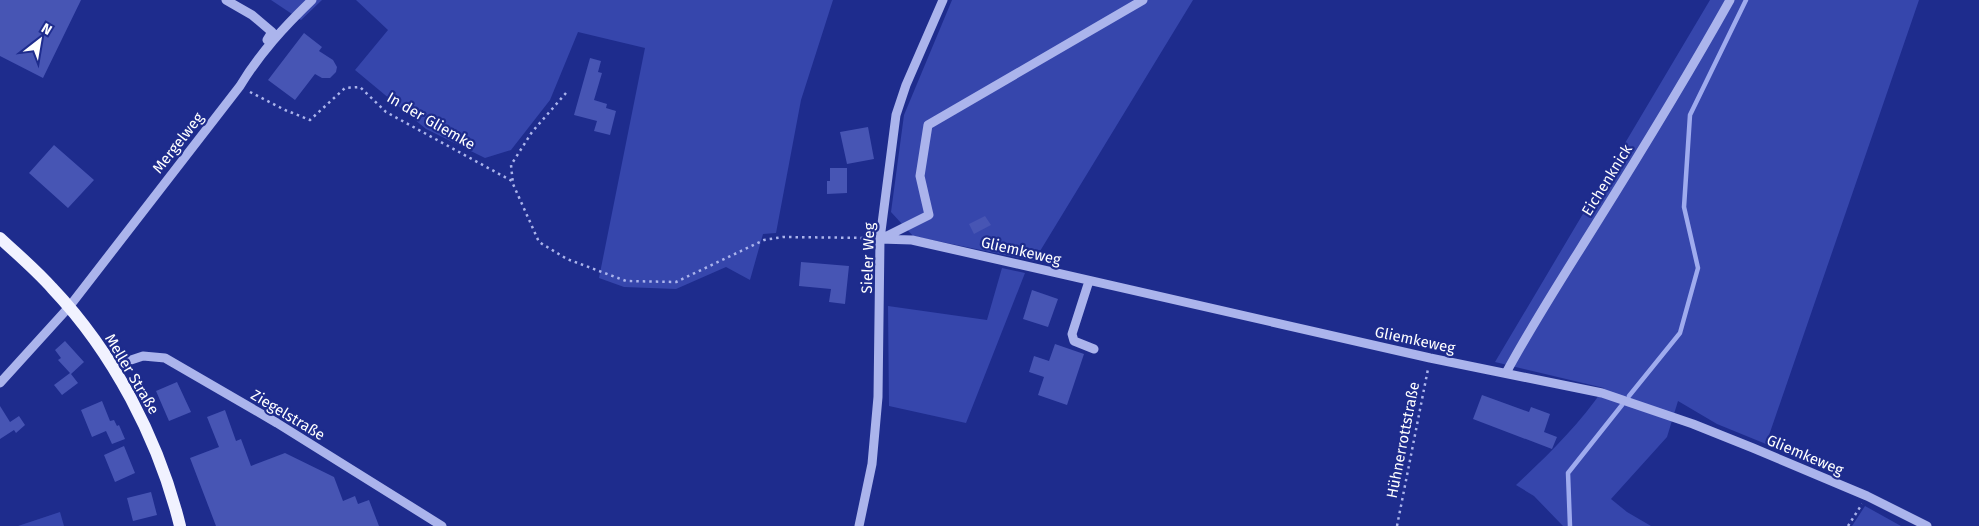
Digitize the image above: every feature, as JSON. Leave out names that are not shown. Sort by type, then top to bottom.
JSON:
[{"type":"main road","name":"Meller Straße","points":[[0,238],[69,307],[113,366],[152,440],[176,508],[180,526]]},
{"type":"street","points":[[226,0],[252,15],[272,32],[255,62]]},
{"type":"street","name":"Mergelweg","points":[[0,383],[69,307],[238,89],[255,62],[280,31],[312,0]]},
{"type":"street","name":"Sieler Weg","points":[[859,526],[872,464],[878,397],[880,239],[896,115],[906,85],[943,0]]},
{"type":"street","points":[[880,239],[929,215],[920,176],[928,124],[1143,0]]},
{"type":"street","name":"Eichenknick","points":[[1506,373],[1525,338],[1642,149],[1730,0]]},
{"type":"street","name":"Gliemkeweg","points":[[880,239],[912,240],[1430,358],[1602,393],[1693,424],[1867,496],[1927,526]]},
{"type":"street","points":[[1089,281],[1072,334],[1074,342],[1094,348]]},
{"type":"street","name":"Ziegelstraße","points":[[113,366],[143,356],[166,358],[277,423],[442,526]]},
{"type":"path","name":"In der Gliemke","points":[[238,89],[252,92],[285,110],[310,120],[345,88],[360,87],[386,112],[512,181]]},
{"type":"path","points":[[566,93],[532,132],[510,165],[512,181],[539,242],[567,260],[626,280],[676,282],[764,240],[783,237],[880,239]]},
{"type":"path","name":"Hühnerrottstraße","points":[[1397,526],[1430,358]]},
{"type":"path","points":[[1848,526],[1867,496]]},
{"type":"shaded area","points":[[271,0],[322,0],[301,20]]},
{"type":"shaded area","points":[[356,0],[833,0],[801,100],[776,233],[763,234],[750,280],[726,267],[676,289],[624,287],[599,278],[645,48],[578,32],[550,100],[511,150],[485,158],[426,129],[355,70],[388,30]]},
{"type":"shaded area","points":[[952,0],[1193,0],[1034,261],[913,236],[891,212],[904,115]]},
{"type":"shaded area","points":[[1710,0],[1919,0],[1766,444],[1717,424],[1678,401],[1667,437],[1611,499],[1627,512],[1651,526],[1563,526],[1534,496],[1516,485],[1574,427],[1604,388],[1495,362]]},
{"type":"shaded area","points":[[1002,268],[1025,273],[966,423],[889,406],[888,306],[987,320]]},
{"type":"shaded area","points":[[1865,506],[1901,526],[1852,526]]},
{"type":"shaded area","points":[[60,512],[64,526],[18,526]]},
{"type":"building","points":[[0,0],[81,0],[43,78],[0,56]]},
{"type":"building","points":[[304,33],[322,47],[319,51],[333,60],[337,67],[336,72],[330,78],[322,78],[315,74],[295,100],[268,80]]},
{"type":"building","points":[[590,58],[601,61],[598,72],[602,73],[594,100],[607,104],[606,108],[616,111],[610,135],[594,131],[597,121],[574,115]]},
{"type":"building","points":[[868,127],[874,159],[847,164],[840,132]]},
{"type":"building","points":[[54,145],[94,180],[68,208],[29,173]]},
{"type":"building","points":[[830,168],[847,168],[847,193],[827,194]]},
{"type":"building","points":[[985,216],[991,225],[974,234],[969,224]]},
{"type":"building","points":[[801,262],[849,266],[845,304],[829,302],[831,289],[799,286]]},
{"type":"building","points":[[1032,290],[1058,299],[1048,327],[1023,319]]},
{"type":"building","points":[[65,341],[84,362],[71,374],[78,383],[62,395],[54,385],[70,373],[58,360],[61,358],[55,350]]},
{"type":"building","points":[[1055,344],[1084,354],[1067,405],[1038,395],[1044,377],[1029,372],[1034,356],[1049,361]]},
{"type":"building","points":[[177,382],[191,412],[169,421],[156,391]]},
{"type":"building","points":[[1482,395],[1529,412],[1531,407],[1550,414],[1544,432],[1557,437],[1552,449],[1473,419]]},
{"type":"building","points":[[102,401],[110,421],[114,420],[117,426],[119,425],[125,439],[112,444],[106,431],[92,437],[81,410]]},
{"type":"building","points":[[0,406],[10,422],[19,416],[25,425],[16,433],[14,430],[0,439]]},
{"type":"building","points":[[225,410],[236,441],[241,439],[251,466],[285,453],[334,477],[343,501],[355,496],[358,504],[369,500],[379,526],[216,526],[190,458],[219,447],[207,417]]},
{"type":"building","points":[[124,446],[135,473],[115,482],[104,455]]},
{"type":"building","points":[[151,492],[157,515],[133,521],[127,498]]},
{"type":"waterway","points":[[1629,396],[1680,333],[1698,268],[1684,207],[1690,115],[1746,0]]},
{"type":"waterway","points":[[1570,526],[1568,473],[1622,405]]}]
